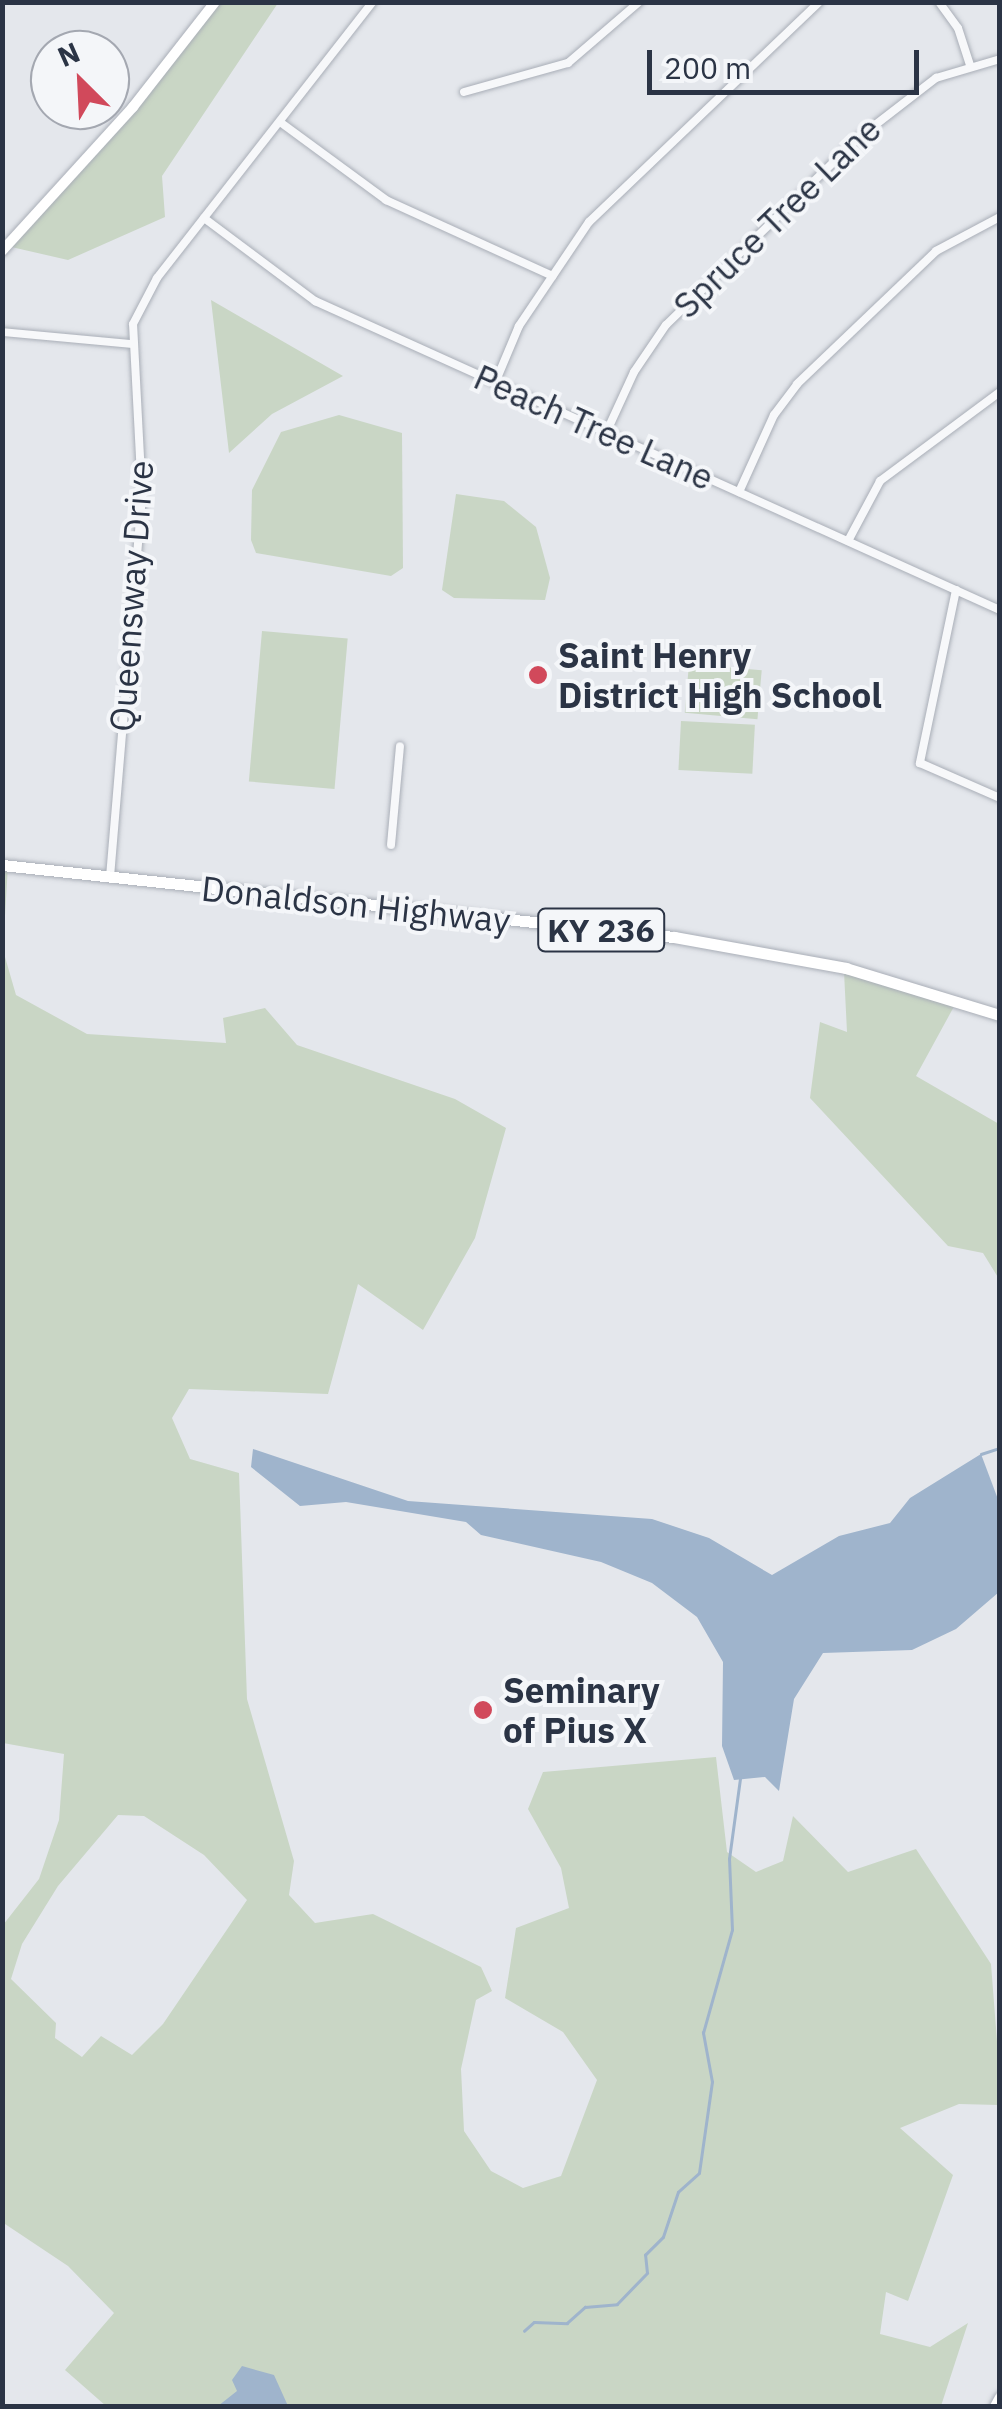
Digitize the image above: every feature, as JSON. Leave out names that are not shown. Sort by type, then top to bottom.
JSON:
[{"type":"main road","points":[[2,251],[133,107],[215,2]]},
{"type":"main road","name":"Donaldson Highway","points":[[2,864],[693,940],[846,968],[1000,1015]]},
{"type":"main road","points":[[996,2406],[1000,2397]]},
{"type":"street","name":"Queensway Drive","points":[[110,878],[142,495],[131,344],[146,295],[373,2]]},
{"type":"street","points":[[464,92],[568,63],[638,2]]},
{"type":"street","points":[[495,382],[518,326],[589,222],[819,2]]},
{"type":"street","points":[[939,2],[958,28],[970,64]]},
{"type":"street","name":"Spruce Tree Lane","points":[[606,433],[634,372],[666,325],[892,106],[970,64],[1000,60]]},
{"type":"street","points":[[280,122],[386,200],[553,276]]},
{"type":"street","points":[[739,492],[774,415],[797,384],[936,252],[1000,217]]},
{"type":"street","name":"Peach Tree Lane","points":[[204,218],[315,301],[1000,610]]},
{"type":"street","points":[[2,332],[131,344]]},
{"type":"street","points":[[848,541],[880,482],[1000,392]]},
{"type":"street","points":[[956,590],[920,763],[1000,798]]},
{"type":"street","points":[[390,845],[400,746]]},
{"type":"green space","points":[[215,3],[278,3],[162,176],[165,217],[68,260],[7,246],[112,130],[130,130],[133,107]]},
{"type":"green space","points":[[211,300],[343,376],[272,414],[229,453]]},
{"type":"green space","points":[[339,415],[402,433],[403,568],[391,576],[256,553],[251,540],[252,490],[281,432]]},
{"type":"green space","points":[[456,494],[504,501],[536,527],[550,578],[545,600],[454,598],[442,590]]},
{"type":"green space","points":[[262,631],[348,638],[335,789],[249,781]]},
{"type":"green space","points":[[689,664],[762,670],[757,719],[685,713]]},
{"type":"green space","points":[[681,721],[755,725],[752,774],[678,770]]},
{"type":"green space","points":[[2,864],[8,865],[3,950],[16,995],[87,1034],[226,1043],[223,1018],[265,1008],[297,1045],[455,1099],[506,1128],[475,1238],[423,1330],[358,1284],[328,1394],[189,1389],[172,1418],[190,1459],[239,1473],[247,1699],[294,1861],[289,1895],[315,1923],[373,1914],[481,1967],[492,1991],[476,2000],[461,2069],[464,2131],[491,2171],[523,2188],[561,2176],[597,2080],[563,2032],[505,1998],[516,1928],[569,1908],[561,1868],[528,1809],[543,1772],[716,1757],[727,1852],[756,1872],[783,1861],[793,1816],[848,1872],[916,1849],[991,1964],[999,2067],[999,2105],[959,2104],[900,2128],[953,2175],[908,2301],[886,2292],[880,2334],[930,2347],[968,2323],[941,2406],[106,2406],[65,2370],[114,2313],[68,2266],[2,2222],[3,1925],[39,1879],[59,1820],[64,1754],[3,1743]],"holes":[[[118,1815],[144,1816],[204,1855],[247,1900],[163,2024],[132,2055],[101,2036],[82,2057],[55,2038],[56,2023],[11,1979],[22,1944],[58,1886]]]},
{"type":"green space","points":[[844,972],[957,1001],[916,1076],[999,1124],[999,1279],[983,1253],[948,1246],[810,1098],[820,1022],[847,1032]]},
{"type":"water","points":[[253,1449],[408,1501],[652,1519],[709,1538],[772,1575],[839,1536],[890,1523],[910,1498],[981,1454],[999,1502],[999,1592],[956,1629],[912,1650],[823,1653],[794,1699],[779,1791],[765,1777],[734,1780],[722,1746],[723,1662],[697,1617],[652,1583],[601,1562],[481,1535],[466,1522],[346,1502],[300,1506],[251,1467]]},
{"type":"water","points":[[242,2366],[274,2375],[288,2406],[218,2406],[237,2391],[232,2380]]},
{"type":"waterway","points":[[981,1454],[1000,1448]]},
{"type":"waterway","points":[[524,2331],[534,2322],[567,2323],[585,2307],[617,2304],[647,2273],[645,2255],[663,2237],[678,2192],[699,2173],[712,2082],[703,2033],[732,1930],[729,1859],[740,1779]]},
{"type":"place","name":"Saint Henry District High School","points":[[538,675]]},
{"type":"place","name":"Seminary of Pius X","points":[[483,1710]]}]
